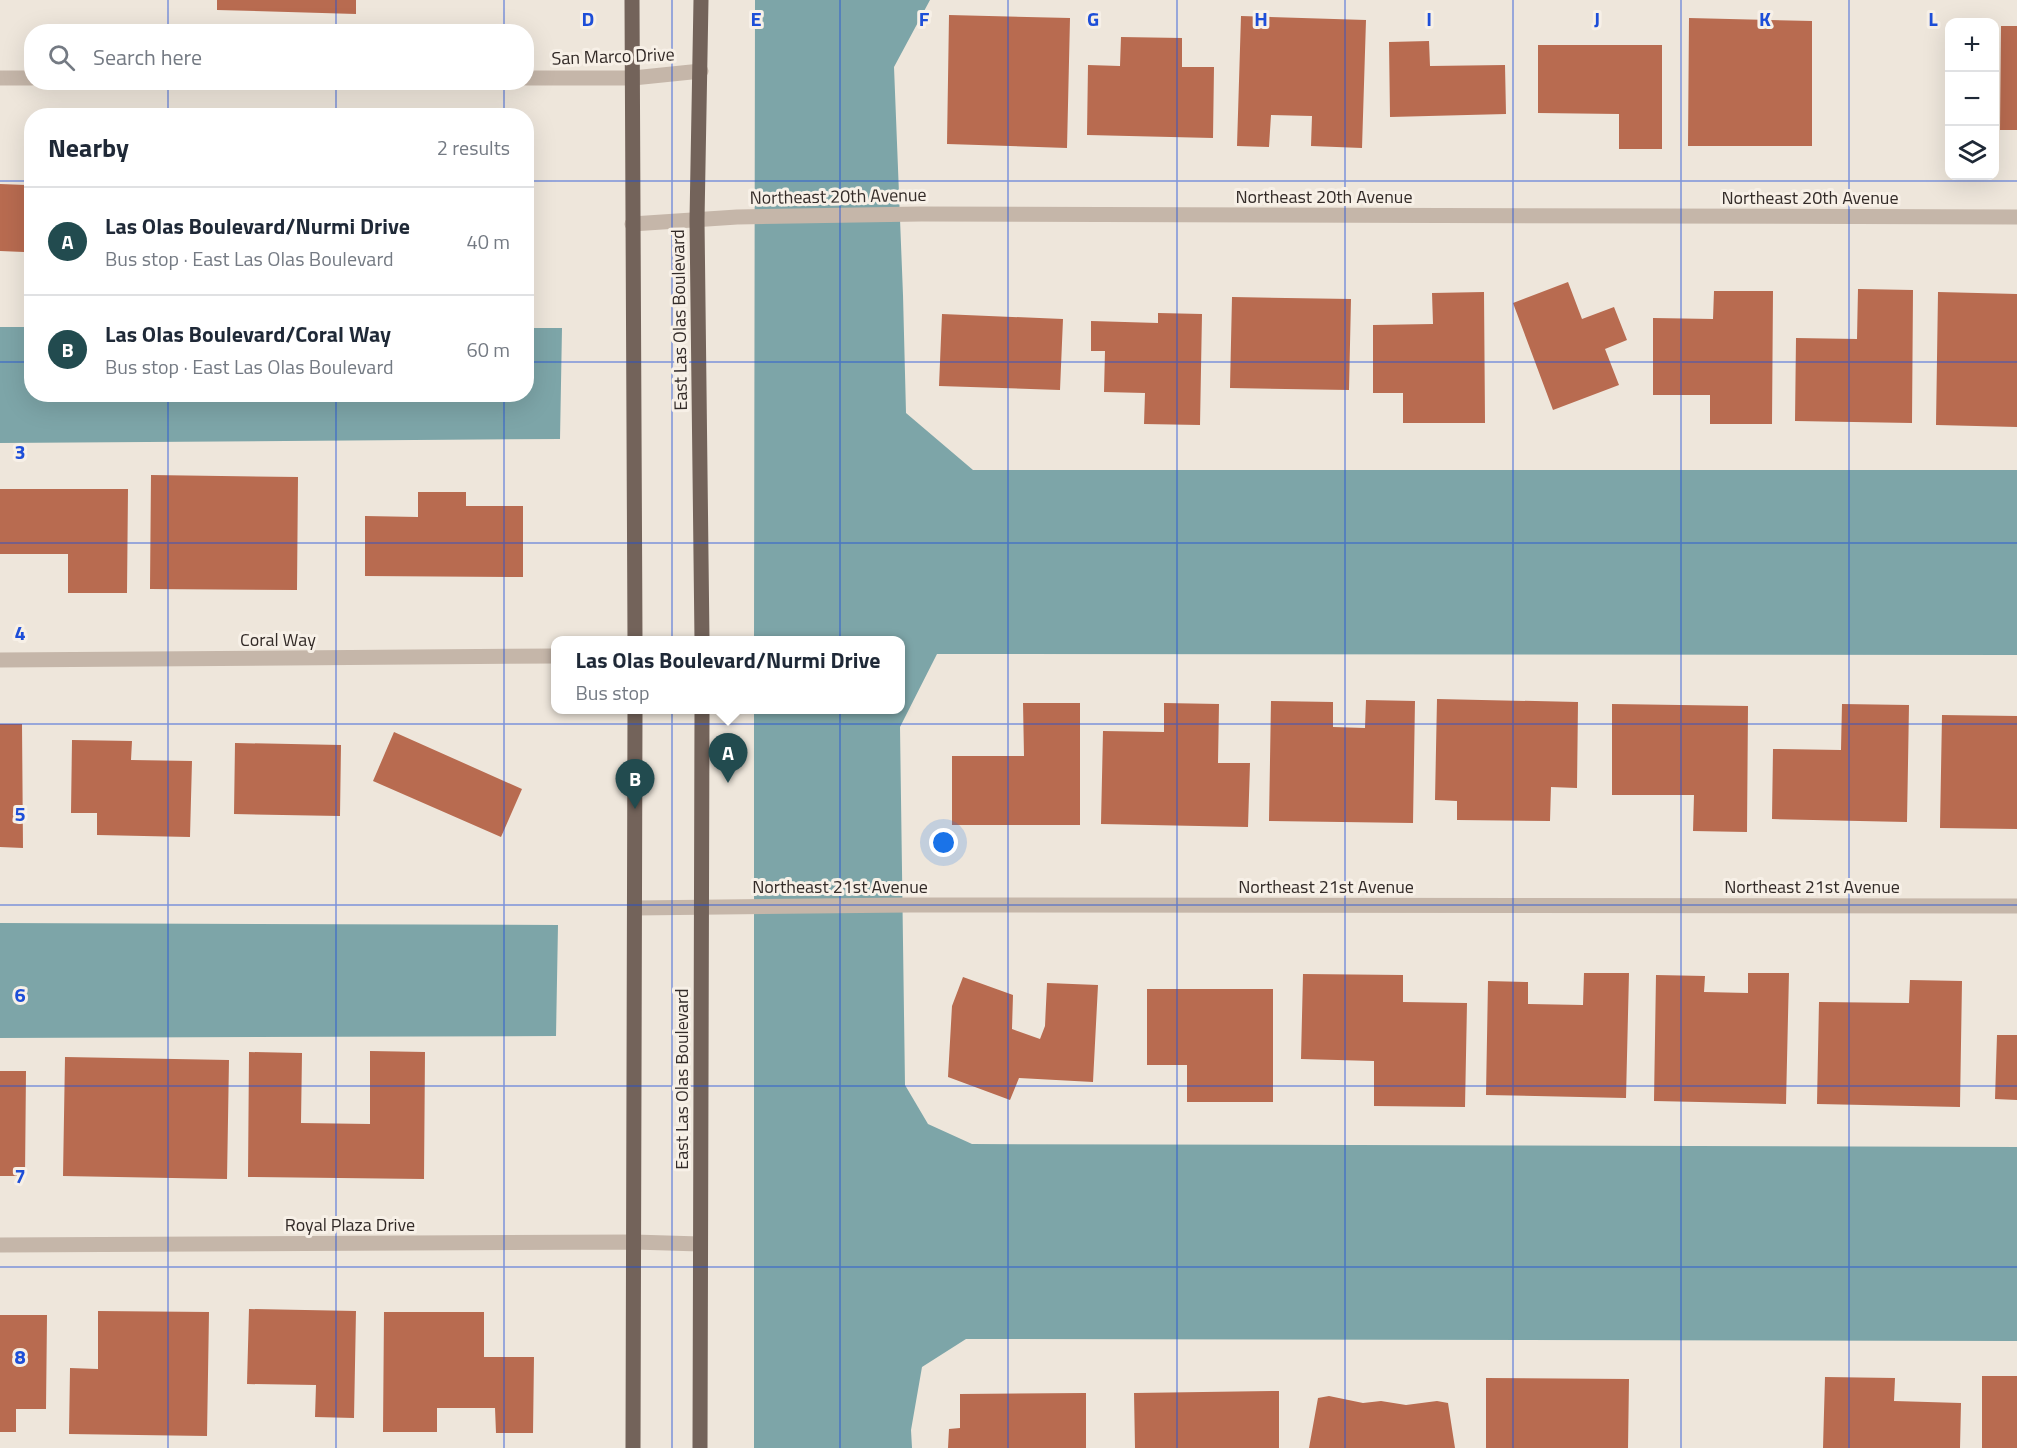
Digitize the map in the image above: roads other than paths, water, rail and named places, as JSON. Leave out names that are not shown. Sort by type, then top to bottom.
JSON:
[{"type":"main road","points":[[632,0],[635,636]]},
{"type":"main road","name":"East Las Olas Boulevard","points":[[700,0],[701,71],[697,220],[702,636]]},
{"type":"main road","points":[[633,1448],[635,714]]},
{"type":"main road","name":"East Las Olas Boulevard","points":[[700,1448],[702,714]]},
{"type":"street","name":"San Marco Drive","points":[[534,78],[633,78],[701,71]]},
{"type":"street","points":[[0,78],[24,78]]},
{"type":"street","name":"Northeast 20th Avenue","points":[[632,224],[737,217],[921,214],[2017,217]]},
{"type":"street","name":"Coral Way","points":[[0,660],[551,656]]},
{"type":"street","name":"Northeast 21st Avenue","points":[[635,908],[910,905],[2017,906]]},
{"type":"street","name":"Royal Plaza Drive","points":[[0,1245],[634,1242],[700,1244]]},
{"type":"water","points":[[755,0],[930,0],[894,67],[906,413],[973,470],[2017,470],[2017,655],[937,654],[900,727],[905,1085],[928,1124],[972,1144],[2017,1147],[2017,1341],[966,1339],[922,1367],[911,1430],[912,1448],[754,1448],[754,714],[905,714],[905,636],[754,636]]},
{"type":"water","points":[[0,327],[24,327],[24,402],[534,402],[534,328],[562,328],[560,439],[0,443]]},
{"type":"water","points":[[0,923],[558,925],[556,1036],[0,1038]]},
{"type":"place","name":"Las Olas Boulevard/Nurmi Drive","points":[[728,783]]},
{"type":"place","name":"Las Olas Boulevard/Coral Way","points":[[635,809]]}]
